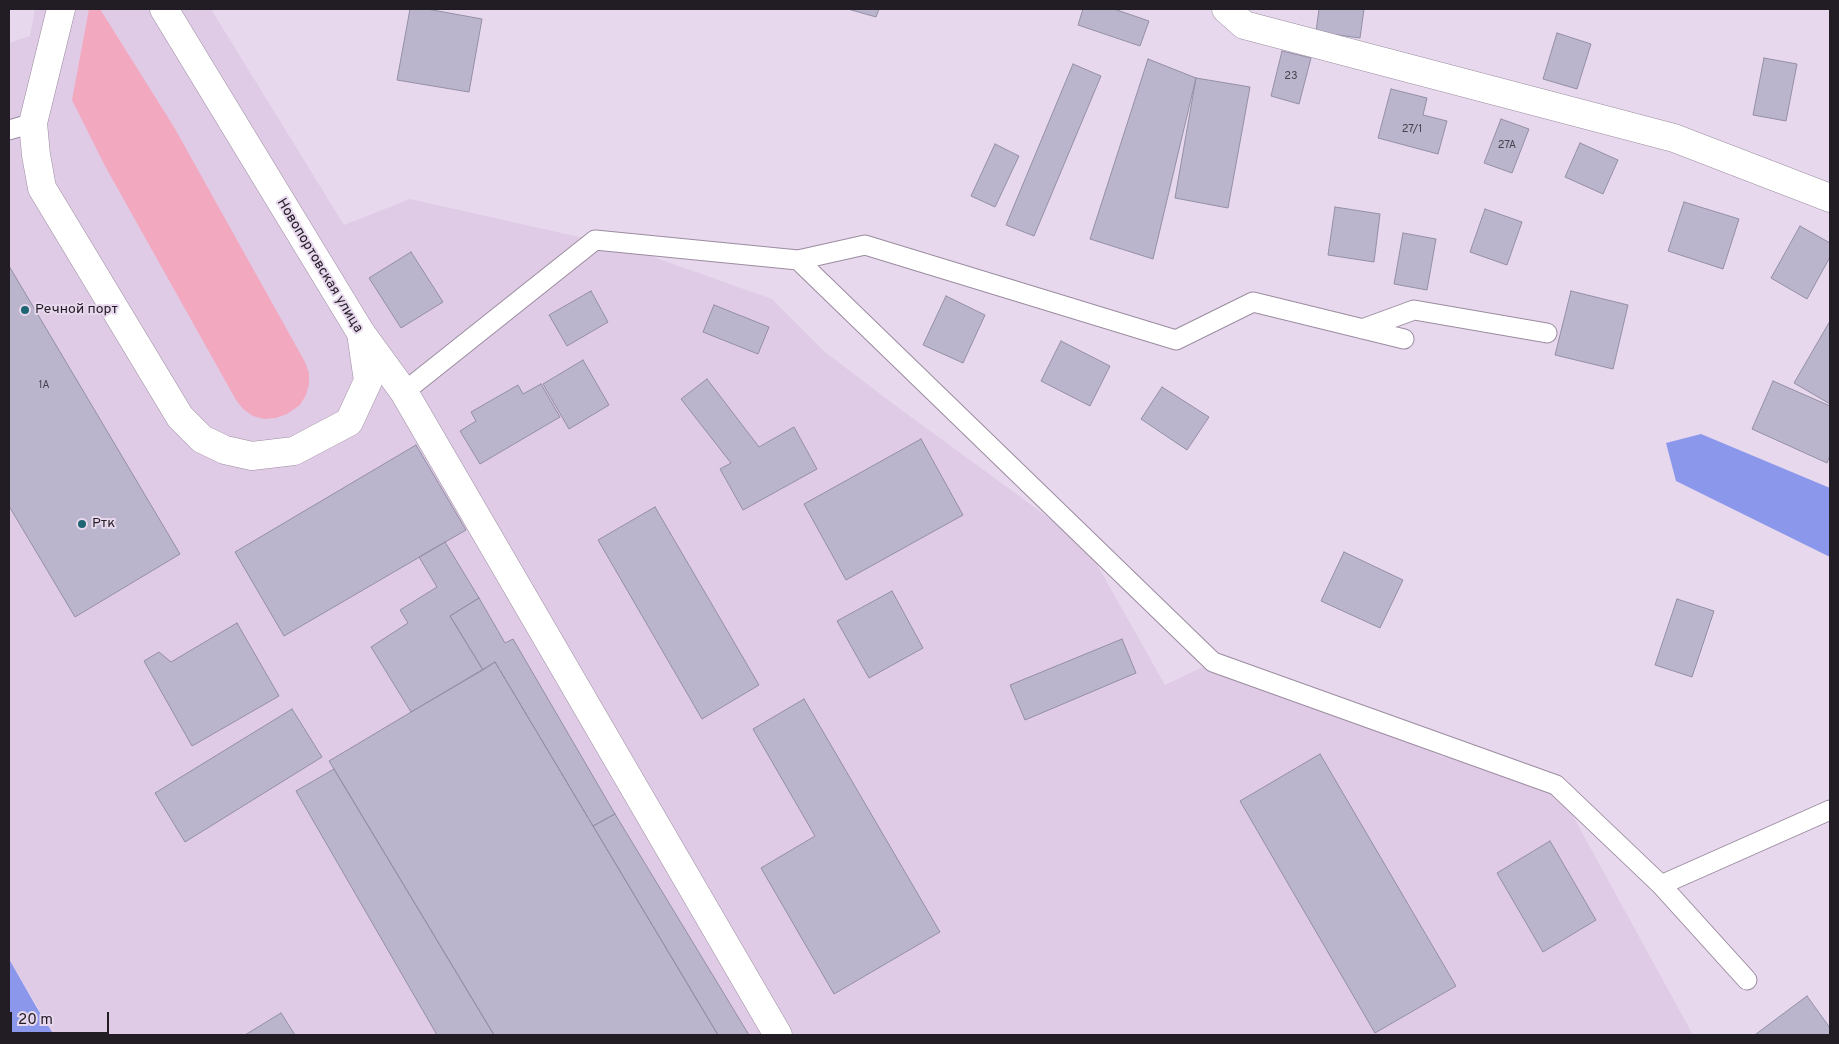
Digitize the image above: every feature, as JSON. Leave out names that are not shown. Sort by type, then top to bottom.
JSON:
[{"type":"street","name":"Новопортовская улица","points":[[62,9],[21,127],[36,155],[42,188],[180,416],[202,439],[225,450],[252,456],[294,451],[349,422],[368,381],[361,333],[164,9]]},
{"type":"street","points":[[1226,9],[1244,25],[1674,138],[1830,198]]},
{"type":"street","points":[[361,333],[404,392],[778,1035]]},
{"type":"lane","points":[[404,392],[595,240],[798,260],[864,245],[1176,340],[1253,302],[1404,339]]},
{"type":"lane","points":[[798,260],[1213,662],[1556,785],[1661,885],[1747,980]]},
{"type":"lane","points":[[1362,328],[1414,310],[1547,333]]},
{"type":"lane","points":[[1661,885],[1830,810]]},
{"type":"shaded area","points":[[35,9],[211,9],[344,225],[410,199],[628,248],[772,299],[825,352],[1086,545],[1165,685],[1213,662],[1444,757],[1502,755],[1556,785],[1693,1035],[54,1035],[9,959],[9,43],[30,36]]},
{"type":"shaded area","points":[[89,9],[100,9],[174,127],[305,362],[309,373],[306,395],[300,405],[287,414],[276,418],[264,419],[253,416],[243,409],[236,400],[105,166],[72,100]]},
{"type":"water","points":[[1701,434],[1830,488],[1830,557],[1676,481],[1666,443]]},
{"type":"water","points":[[9,959],[37,1008],[54,1035],[9,1035]]},
{"type":"building","points":[[410,9],[427,9],[482,19],[469,92],[397,80]]},
{"type":"building","points":[[848,9],[879,9],[876,17]]},
{"type":"building","points":[[1083,9],[1114,9],[1149,21],[1140,46],[1078,25]]},
{"type":"building","points":[[1319,9],[1364,9],[1360,38],[1316,32]]},
{"type":"building","points":[[1557,33],[1591,44],[1577,89],[1543,79]]},
{"type":"building","points":[[1282,51],[1311,58],[1299,104],[1271,96]]},
{"type":"building","points":[[1764,58],[1797,64],[1786,121],[1753,115]]},
{"type":"building","points":[[1148,59],[1196,78],[1153,259],[1090,239]]},
{"type":"building","points":[[1073,64],[1101,76],[1034,236],[1006,225]]},
{"type":"building","points":[[1196,78],[1250,87],[1228,208],[1175,198]]},
{"type":"building","points":[[1391,89],[1427,98],[1423,115],[1447,121],[1438,154],[1378,138]]},
{"type":"building","points":[[1501,119],[1529,129],[1512,173],[1484,163]]},
{"type":"building","points":[[1580,143],[1618,160],[1603,194],[1565,177]]},
{"type":"building","points":[[995,144],[1019,156],[995,207],[971,196]]},
{"type":"building","points":[[1684,202],[1739,219],[1723,269],[1668,251]]},
{"type":"building","points":[[1335,207],[1380,214],[1374,262],[1328,255]]},
{"type":"building","points":[[1485,209],[1522,222],[1507,265],[1470,252]]},
{"type":"building","points":[[1800,226],[1830,243],[1830,257],[1807,299],[1771,278]]},
{"type":"building","points":[[1403,233],[1436,239],[1427,290],[1394,284]]},
{"type":"building","points":[[411,252],[443,302],[401,328],[369,278]]},
{"type":"building","points":[[9,266],[180,554],[75,617],[9,506]]},
{"type":"building","points":[[591,291],[608,322],[567,346],[549,315]]},
{"type":"building","points":[[1571,291],[1628,305],[1613,369],[1555,355]]},
{"type":"building","points":[[946,296],[985,315],[963,363],[923,345]]},
{"type":"building","points":[[714,305],[769,327],[758,354],[703,332]]},
{"type":"building","points":[[1830,321],[1830,404],[1794,383]]},
{"type":"building","points":[[1061,341],[1110,366],[1090,406],[1041,381]]},
{"type":"building","points":[[583,360],[609,405],[569,429],[543,384]]},
{"type":"building","points":[[707,379],[759,447],[794,427],[817,469],[743,510],[720,469],[731,463],[681,399]]},
{"type":"building","points":[[1773,381],[1830,406],[1830,455],[1827,463],[1752,429]]},
{"type":"building","points":[[541,384],[560,417],[480,464],[460,431],[476,421],[471,412],[518,385],[523,394]]},
{"type":"building","points":[[1162,387],[1209,417],[1187,450],[1141,419]]},
{"type":"building","points":[[921,439],[963,515],[846,580],[804,504]]},
{"type":"building","points":[[416,445],[466,530],[284,636],[235,552]]},
{"type":"building","points":[[655,507],[759,685],[702,719],[598,540]]},
{"type":"building","points":[[445,542],[479,598],[450,616],[483,670],[411,712],[371,647],[408,623],[400,610],[437,587],[419,557]]},
{"type":"building","points":[[1344,552],[1403,580],[1380,628],[1321,601]]},
{"type":"building","points":[[892,591],[923,648],[869,678],[837,621]]},
{"type":"building","points":[[479,598],[505,643],[513,639],[615,814],[593,826],[495,662],[483,670],[450,616]]},
{"type":"building","points":[[1677,599],[1714,611],[1692,677],[1655,665]]},
{"type":"building","points":[[237,623],[279,696],[192,746],[144,661],[159,652],[171,662]]},
{"type":"building","points":[[1122,639],[1136,673],[1025,720],[1010,685]]},
{"type":"building","points":[[495,662],[718,1035],[494,1035],[329,761]]},
{"type":"building","points":[[804,699],[940,932],[834,994],[761,868],[815,836],[753,729]]},
{"type":"building","points":[[292,709],[322,757],[185,842],[155,793]]},
{"type":"building","points":[[1320,754],[1456,986],[1375,1033],[1240,801]]},
{"type":"building","points":[[334,769],[494,1035],[437,1035],[296,791]]},
{"type":"building","points":[[615,814],[749,1035],[718,1035],[593,826]]},
{"type":"building","points":[[1550,841],[1596,920],[1543,952],[1497,873]]},
{"type":"building","points":[[1807,996],[1830,1028],[1830,1035],[1756,1034]]},
{"type":"building","points":[[281,1013],[295,1035],[245,1035]]},
{"type":"place","name":"Речной порт","points":[[25,310]]},
{"type":"place","name":"Ртк","points":[[82,524]]}]
